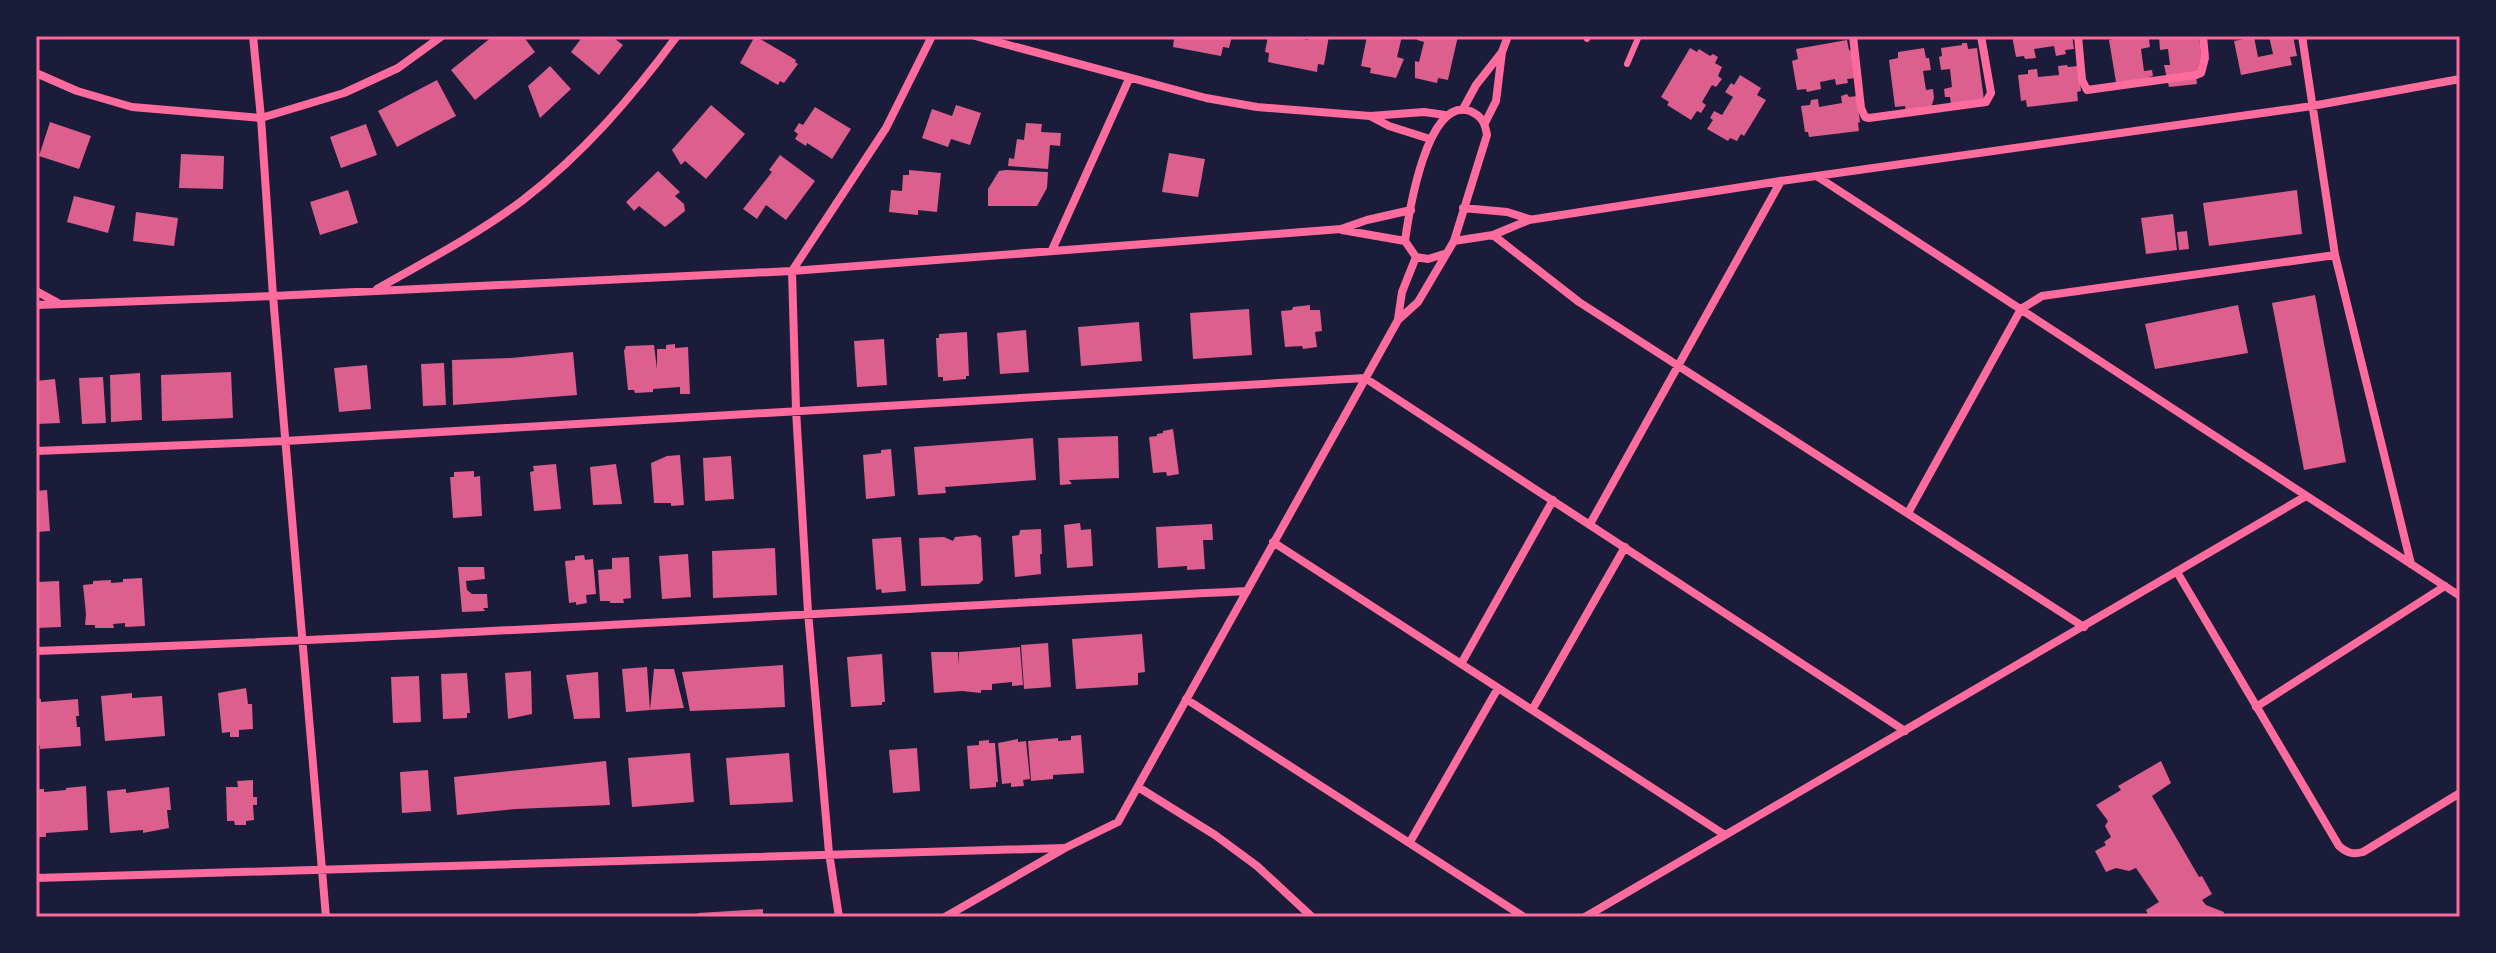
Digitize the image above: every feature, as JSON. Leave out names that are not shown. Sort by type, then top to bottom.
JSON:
[{"type":"street","points":[[253,36],[326,917]]},
{"type":"street","points":[[36,73],[77,91],[132,107],[261,118],[344,93],[398,68],[442,36]]},
{"type":"street","points":[[373,291],[448,248],[532,193],[571,160],[636,92],[677,36]]},
{"type":"street","points":[[839,917],[829,853],[808,612],[796,410],[792,271],[886,128],[932,36]]},
{"type":"street","points":[[975,36],[1129,79],[1257,107],[1370,116],[1424,112],[1445,115],[1463,109],[1477,114],[1485,123]]},
{"type":"street","points":[[945,917],[1065,848],[1118,822],[1398,320],[1418,302],[1454,241],[1484,147],[1487,135],[1485,123],[1499,88],[1502,52],[1508,36]]},
{"type":"street","points":[[1853,36],[1861,108],[1865,117],[1869,118],[1986,102],[1991,93],[1981,36]]},
{"type":"street","points":[[2078,36],[2082,80],[2087,90],[2201,73],[2204,66],[2203,36]]},
{"type":"street","points":[[2302,36],[2335,255],[2412,565]]},
{"type":"street","points":[[1463,109],[1476,85],[1502,52]]},
{"type":"street","points":[[1052,250],[1129,79]]},
{"type":"street","points":[[1454,241],[1493,235],[1529,220],[2312,106],[2460,79]]},
{"type":"street","points":[[1405,241],[1430,139],[1445,115]]},
{"type":"street","points":[[1370,116],[1389,126],[1430,139]]},
{"type":"street","points":[[1818,176],[2460,596]]},
{"type":"street","points":[[1590,524],[1781,181]]},
{"type":"street","points":[[1463,208],[1507,212],[1529,220]]},
{"type":"street","points":[[1341,229],[1411,210]]},
{"type":"street","points":[[36,305],[792,271],[1341,229],[1405,241],[1416,257],[1428,259],[1444,254]]},
{"type":"street","points":[[1493,235],[1579,302],[2084,627]]},
{"type":"street","points":[[1908,513],[2021,309],[2042,296],[2335,255]]},
{"type":"street","points":[[1398,320],[1402,292],[1416,257]]},
{"type":"street","points":[[36,291],[62,305]]},
{"type":"street","points":[[36,451],[285,441],[1365,378],[1905,731]]},
{"type":"street","points":[[1585,917],[2306,496]]},
{"type":"street","points":[[1461,664],[1553,500]]},
{"type":"street","points":[[1273,542],[1725,835]]},
{"type":"street","points":[[1532,710],[1625,547]]},
{"type":"street","points":[[2177,572],[2339,846],[2346,852],[2363,852],[2460,793]]},
{"type":"street","points":[[2256,707],[2445,586]]},
{"type":"street","points":[[36,651],[302,641],[1247,591]]},
{"type":"street","points":[[1410,842],[1498,688]]},
{"type":"street","points":[[1186,699],[1524,917]]},
{"type":"street","points":[[1138,787],[1215,835],[1257,866],[1312,917]]},
{"type":"street","points":[[36,878],[1065,848]]},
{"type":"lane","points":[[1627,64],[1639,36]]},
{"type":"building","points":[[493,36],[523,36],[535,52],[475,100],[451,70]]},
{"type":"building","points":[[583,36],[611,36],[623,45],[599,75],[571,52]]},
{"type":"building","points":[[755,36],[796,60],[798,64],[784,83],[780,81],[778,85],[740,63]]},
{"type":"building","points":[[1166,36],[1232,36],[1229,48],[1223,47],[1221,56],[1173,47],[1174,39]]},
{"type":"building","points":[[1268,36],[1308,40],[1309,36],[1329,36],[1324,65],[1318,64],[1317,72],[1268,62],[1269,53],[1265,52]]},
{"type":"building","points":[[1367,36],[1402,36],[1397,57],[1404,59],[1396,78],[1370,73],[1371,68],[1361,66]]},
{"type":"building","points":[[1418,36],[1458,36],[1448,80],[1438,78],[1437,83],[1415,78],[1415,61],[1419,62],[1424,42],[1417,40]]},
{"type":"building","points":[[2012,36],[2072,36],[2074,49],[2056,56],[2054,46],[2034,49],[2036,58],[2025,59],[2024,56],[2016,57]]},
{"type":"building","points":[[2118,36],[2145,36],[2149,39],[2150,47],[2141,49],[2144,71],[2152,70],[2150,85],[2117,88],[2109,40]]},
{"type":"building","points":[[2159,36],[2199,36],[2203,76],[2196,76],[2197,84],[2169,87],[2164,65],[2170,65],[2168,49],[2160,50]]},
{"type":"building","points":[[2269,36],[2293,36],[2297,56],[2290,57],[2292,65],[2241,75],[2234,41],[2254,37],[2258,57],[2273,54]]},
{"type":"building","points":[[1847,40],[1857,78],[1836,85],[1835,79],[1820,82],[1821,89],[1807,92],[1806,89],[1797,90],[1792,61],[1798,59],[1796,49]]},
{"type":"building","points":[[1967,43],[1968,49],[1977,48],[1984,100],[1951,104],[1950,97],[1945,97],[1944,89],[1952,87],[1950,69],[1941,70],[1939,57],[1942,56],[1941,48]]},
{"type":"building","points":[[1690,48],[1697,52],[1699,49],[1710,56],[1713,54],[1718,57],[1715,63],[1722,67],[1718,76],[1722,79],[1716,87],[1712,85],[1702,102],[1706,105],[1691,120],[1667,105],[1669,102],[1661,97]]},
{"type":"building","points":[[1924,48],[1931,70],[1923,71],[1926,90],[1933,89],[1934,98],[1931,108],[1906,112],[1905,106],[1895,107],[1889,60],[1898,58],[1898,52]]},
{"type":"building","points":[[550,66],[571,89],[540,118],[528,86]]},
{"type":"building","points":[[2058,66],[2078,66],[2081,91],[2077,92],[2078,101],[2027,107],[2026,100],[2021,101],[2018,75],[2037,69],[2038,77],[2059,75]]},
{"type":"building","points":[[1740,75],[1761,88],[1757,95],[1766,100],[1744,136],[1741,134],[1737,141],[1730,138],[1728,141],[1707,129],[1714,111],[1722,115],[1733,97],[1725,92]]},
{"type":"building","points":[[437,80],[456,116],[397,147],[378,111]]},
{"type":"building","points":[[1847,94],[1849,97],[1857,96],[1859,131],[1809,137],[1805,132],[1801,106],[1810,105],[1811,100],[1818,99],[1819,107],[1842,103],[1841,96]]},
{"type":"building","points":[[711,105],[745,134],[706,179],[685,161],[681,165],[672,150]]},
{"type":"building","points":[[956,105],[981,113],[970,145],[951,139],[948,147],[922,138],[932,109],[952,116]]},
{"type":"building","points":[[815,107],[851,129],[832,159],[795,139],[798,134],[794,131],[799,123],[803,125]]},
{"type":"building","points":[[50,122],[91,136],[79,169],[39,156]]},
{"type":"building","points":[[1026,123],[1042,124],[1041,132],[1061,133],[1060,146],[1050,145],[1048,169],[1008,166],[1009,158],[1014,159],[1017,139],[1024,140]]},
{"type":"building","points":[[366,124],[377,155],[341,168],[330,137]]},
{"type":"building","points":[[1169,153],[1205,159],[1198,197],[1162,192]]},
{"type":"building","points":[[181,154],[224,156],[223,189],[179,188]]},
{"type":"building","points":[[780,155],[815,181],[786,220],[766,205],[757,219],[743,209],[772,172],[769,170]]},
{"type":"building","points":[[909,170],[941,173],[937,212],[918,210],[918,215],[889,212],[891,190],[902,191],[903,175],[909,175]]},
{"type":"building","points":[[658,171],[680,192],[675,196],[684,204],[685,211],[665,227],[639,206],[634,211],[626,202]]},
{"type":"building","points":[[999,171],[1048,172],[1047,188],[1037,206],[988,206],[988,189]]},
{"type":"building","points":[[348,190],[358,223],[320,235],[310,202]]},
{"type":"building","points":[[2297,190],[2302,234],[2209,246],[2203,203]]},
{"type":"building","points":[[74,196],[115,206],[108,233],[67,222]]},
{"type":"building","points":[[136,212],[178,218],[174,246],[133,241]]},
{"type":"building","points":[[2173,214],[2177,250],[2146,254],[2141,218]]},
{"type":"building","points":[[2187,231],[2189,249],[2179,250],[2177,232]]},
{"type":"building","points":[[2315,295],[2346,462],[2304,470],[2272,303]]},
{"type":"building","points":[[1310,305],[1310,310],[1320,310],[1322,331],[1315,332],[1317,347],[1285,347],[1281,311]]},
{"type":"building","points":[[2238,305],[2248,353],[2155,369],[2145,324]]},
{"type":"building","points":[[1249,309],[1252,355],[1193,359],[1190,313]]},
{"type":"building","points":[[1139,322],[1142,361],[1081,366],[1078,327]]},
{"type":"building","points":[[1026,330],[1029,372],[1000,374],[997,333]]},
{"type":"building","points":[[967,332],[969,376],[943,381],[943,377],[938,377],[936,338],[939,334]]},
{"type":"building","points":[[884,339],[887,385],[857,387],[854,341]]},
{"type":"building","points":[[675,344],[675,348],[688,347],[690,394],[680,394],[680,387],[653,389],[653,392],[635,393],[628,390],[626,346],[654,345],[657,369],[657,349],[666,349],[666,345]]},
{"type":"building","points":[[573,352],[577,395],[453,405],[452,360]]},
{"type":"building","points":[[444,363],[446,405],[423,406],[421,364]]},
{"type":"building","points":[[367,365],[371,409],[339,412],[334,368]]},
{"type":"building","points":[[231,372],[233,418],[162,421],[161,375]]},
{"type":"building","points":[[140,373],[142,420],[111,422],[110,375]]},
{"type":"building","points":[[103,377],[106,423],[82,424],[79,378]]},
{"type":"building","points":[[55,379],[60,423],[36,424],[36,381]]},
{"type":"building","points":[[1173,429],[1179,474],[1167,476],[1166,472],[1153,473],[1149,437]]},
{"type":"building","points":[[1118,436],[1119,478],[1069,480],[1072,484],[1060,485],[1058,438]]},
{"type":"building","points":[[1033,438],[1036,480],[945,487],[946,493],[918,495],[914,447]]},
{"type":"building","points":[[891,449],[895,496],[866,499],[863,455]]},
{"type":"building","points":[[680,455],[684,505],[654,503],[651,463],[667,456]]},
{"type":"building","points":[[731,456],[734,499],[705,501],[703,458]]},
{"type":"building","points":[[556,464],[561,509],[534,511],[530,472],[534,471],[533,466]]},
{"type":"building","points":[[616,464],[622,504],[593,505],[590,467]]},
{"type":"building","points":[[474,471],[474,477],[480,476],[482,516],[453,518],[450,477],[454,477],[454,472]]},
{"type":"building","points":[[47,490],[50,531],[36,532],[36,491]]},
{"type":"building","points":[[1080,523],[1081,530],[1091,529],[1093,566],[1067,568],[1064,525]]},
{"type":"building","points":[[1212,524],[1213,540],[1203,540],[1205,569],[1187,570],[1187,566],[1158,568],[1156,527]]},
{"type":"building","points":[[1041,529],[1041,574],[1015,577],[1012,536],[1019,535],[1020,530]]},
{"type":"building","points":[[976,535],[981,538],[983,580],[979,584],[921,586],[919,538],[944,537],[953,541],[955,537]]},
{"type":"building","points":[[901,537],[906,591],[882,593],[881,589],[876,590],[872,539]]},
{"type":"building","points":[[775,548],[777,595],[713,598],[712,551]]},
{"type":"building","points":[[688,554],[691,597],[662,599],[659,556]]},
{"type":"building","points":[[584,555],[585,560],[593,559],[596,594],[586,595],[587,603],[576,605],[576,602],[569,603],[565,561]]},
{"type":"building","points":[[629,557],[631,598],[623,599],[624,603],[600,601],[598,570],[612,569],[612,558]]},
{"type":"building","points":[[458,567],[484,567],[485,579],[466,581],[467,590],[472,594],[487,594],[488,608],[483,608],[485,611],[462,612]]},
{"type":"building","points":[[142,578],[145,626],[125,627],[125,623],[113,624],[114,628],[95,628],[95,625],[85,625],[83,585],[93,584],[93,581],[111,580],[111,583]]},
{"type":"building","points":[[59,581],[61,627],[36,628],[36,582]]},
{"type":"building","points":[[1142,634],[1145,672],[1138,673],[1138,685],[1076,689],[1072,639]]},
{"type":"building","points":[[1048,643],[1051,687],[1024,689],[1021,645]]},
{"type":"building","points":[[1020,647],[1023,685],[1012,686],[1012,682],[992,684],[992,690],[981,690],[981,693],[934,693],[931,652],[958,652],[959,665],[959,652]]},
{"type":"building","points":[[882,654],[885,702],[882,705],[851,707],[847,657]]},
{"type":"building","points":[[783,665],[785,707],[690,711],[682,672]]},
{"type":"building","points":[[647,667],[650,710],[626,712],[622,669]]},
{"type":"building","points":[[654,669],[674,669],[684,708],[650,710]]},
{"type":"building","points":[[531,671],[532,714],[508,719],[505,673]]},
{"type":"building","points":[[598,672],[600,718],[574,719],[566,675]]},
{"type":"building","points":[[467,673],[470,713],[467,713],[467,718],[443,719],[441,674]]},
{"type":"building","points":[[419,676],[421,722],[393,723],[391,677]]},
{"type":"building","points":[[246,688],[248,704],[252,704],[253,729],[239,730],[239,737],[230,737],[230,732],[222,733],[218,693]]},
{"type":"building","points":[[132,693],[132,698],[162,696],[165,736],[105,741],[101,696]]},
{"type":"building","points":[[36,699],[41,699],[41,702],[78,699],[79,716],[76,716],[81,746],[40,749],[40,745],[36,745]]},
{"type":"building","points":[[1081,735],[1084,773],[1053,775],[1053,779],[1031,781],[1028,741],[1071,740],[1071,736]]},
{"type":"building","points":[[1018,739],[1018,742],[1026,741],[1030,779],[1023,780],[1024,786],[1011,787],[1011,783],[1002,784],[998,743]]},
{"type":"building","points":[[989,740],[989,743],[995,743],[998,782],[996,787],[970,789],[967,746]]},
{"type":"building","points":[[917,748],[920,791],[893,793],[889,750]]},
{"type":"building","points":[[690,753],[694,802],[632,807],[628,758]]},
{"type":"building","points":[[789,753],[793,802],[730,805],[726,758]]},
{"type":"building","points":[[606,761],[610,805],[457,815],[454,777]]},
{"type":"building","points":[[2161,761],[2171,783],[2152,796],[2212,894],[2202,900],[2206,905],[2224,912],[2223,917],[2149,917],[2146,910],[2159,902],[2136,868],[2129,871],[2116,868],[2106,872],[2095,851],[2106,845],[2104,842],[2111,837],[2105,826],[2108,821],[2096,805],[2121,790],[2118,786]]},
{"type":"building","points":[[428,770],[431,811],[402,813],[400,772]]},
{"type":"building","points":[[253,780],[253,797],[257,797],[257,805],[253,805],[254,820],[246,821],[246,825],[227,821],[226,787],[238,787],[237,781]]},
{"type":"building","points":[[86,786],[88,830],[46,833],[46,837],[36,837],[36,789],[44,789],[44,792]]},
{"type":"building","points":[[169,787],[169,828],[143,833],[143,830],[110,833],[107,791],[126,789],[126,793]]},
{"type":"building","points":[[763,909],[763,917],[698,917],[698,913]]}]
